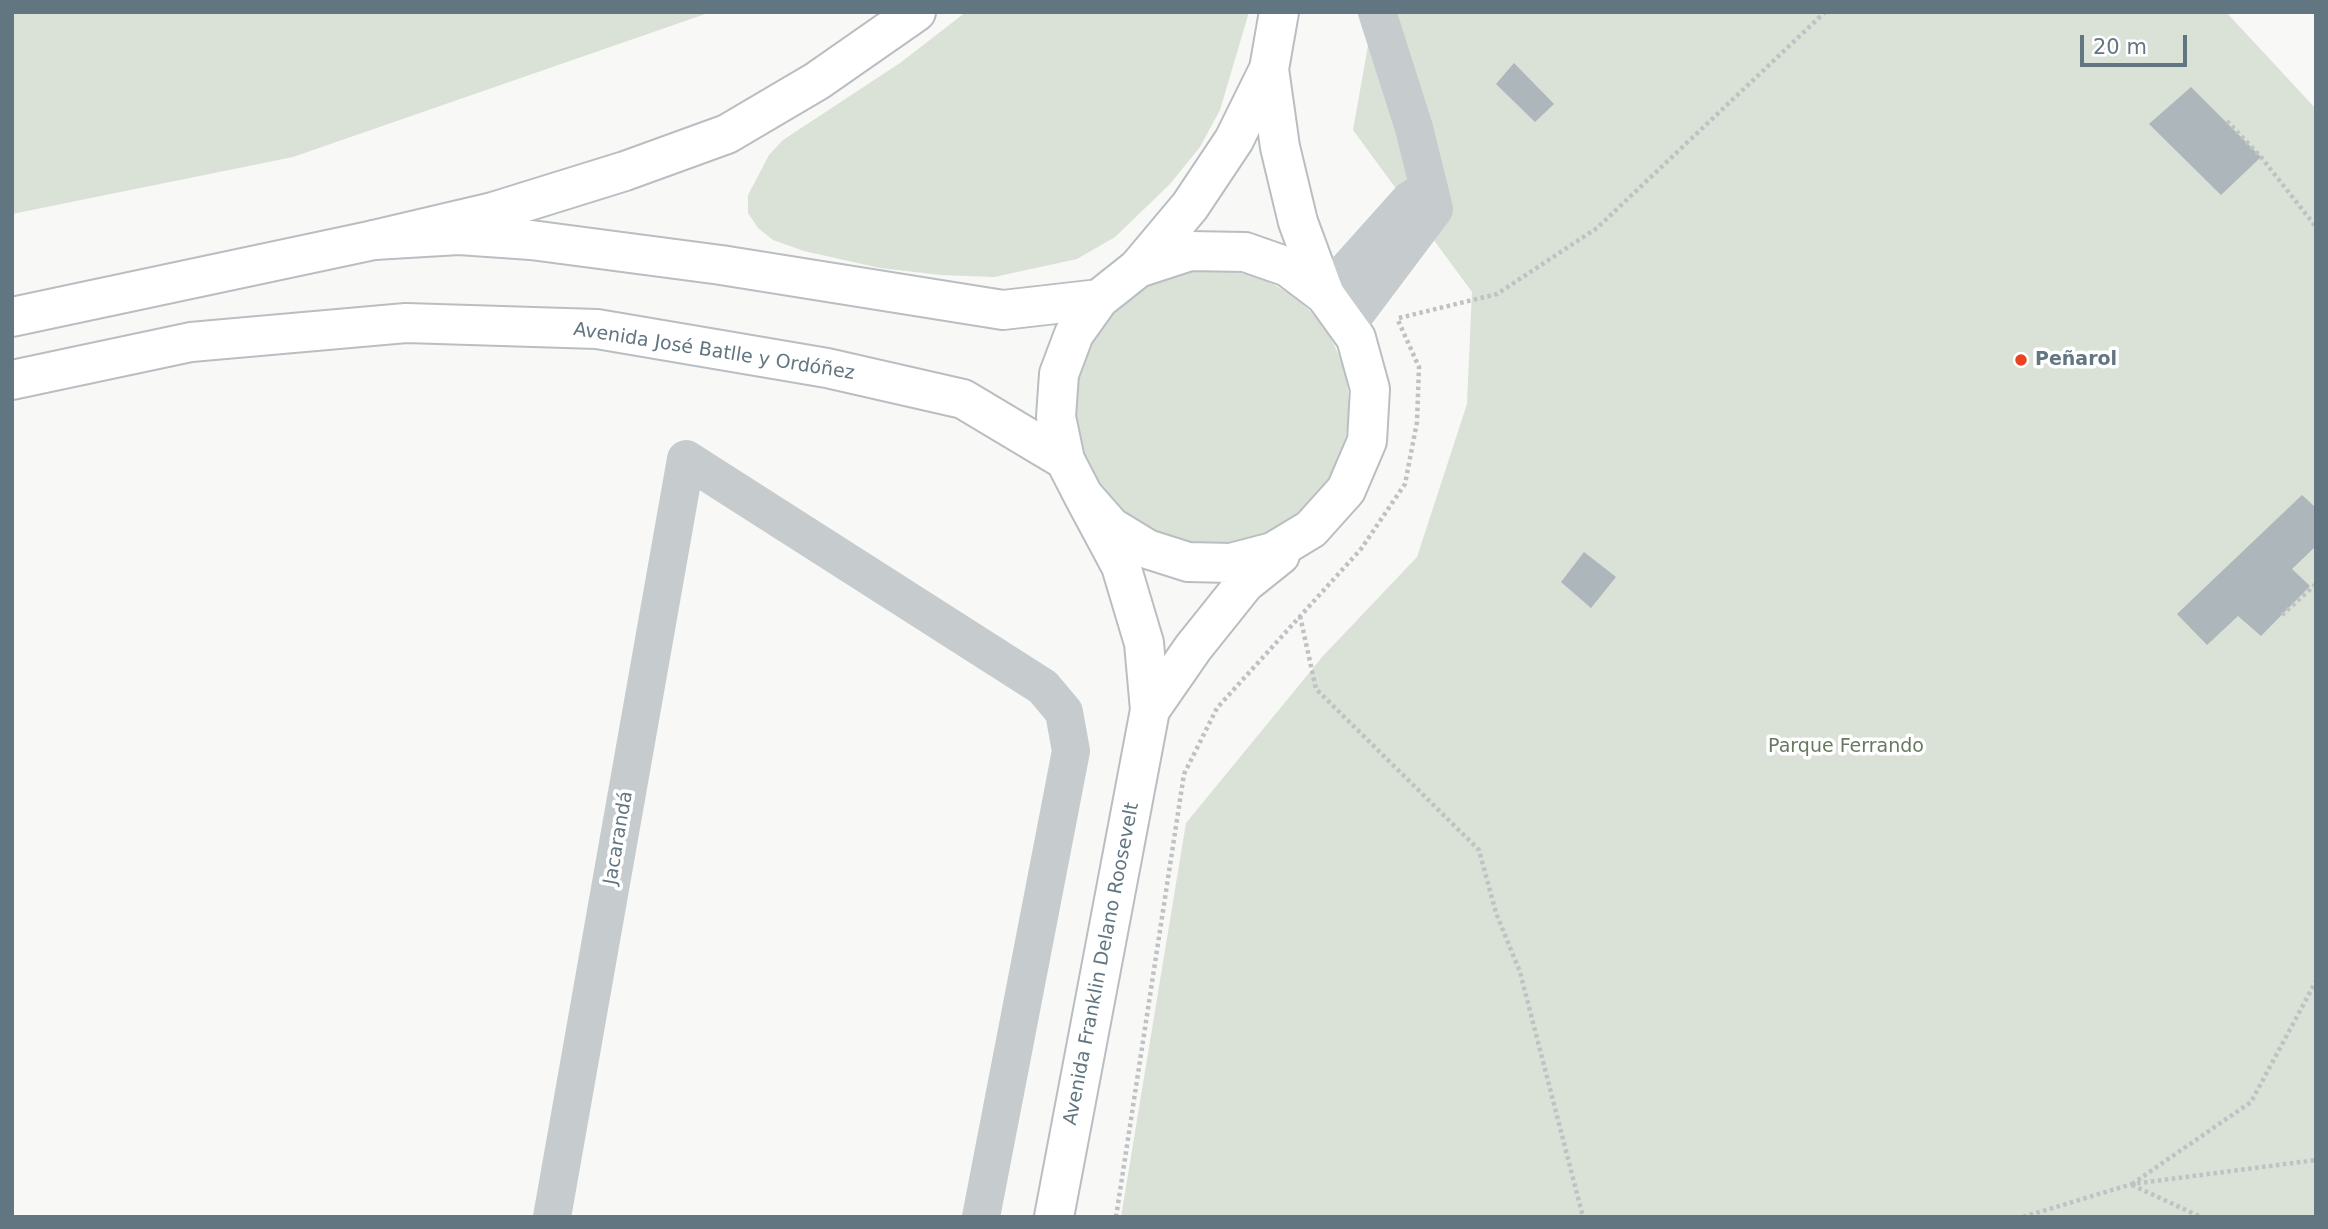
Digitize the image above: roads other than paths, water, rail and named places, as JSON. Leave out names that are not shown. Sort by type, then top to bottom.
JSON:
[{"type":"main road","points":[[12,317],[493,212],[625,172],[727,134],[817,81],[916,12]]},
{"type":"main road","points":[[1150,710],[1144,643],[1121,566],[1065,460],[1056,417],[1059,374],[1074,334],[1099,299],[1138,268],[1190,206],[1234,140],[1269,69],[1279,12]]},
{"type":"main road","points":[[1150,710],[1193,648],[1245,583],[1311,529],[1346,490],[1367,441],[1370,389],[1356,338],[1336,310],[1298,222],[1280,146],[1269,69]]},
{"type":"main road","points":[[374,240],[459,235],[531,240],[721,265],[1003,310],[1099,299]]},
{"type":"main road","points":[[1138,268],[1190,251],[1245,252],[1288,267],[1336,310]]},
{"type":"main road","name":"Avenida José Batlle y Ordóñez","points":[[12,380],[191,342],[365,326],[406,323],[597,329],[827,368],[963,399],[1065,460]]},
{"type":"main road","points":[[1083,495],[1111,527],[1147,549],[1188,562],[1231,563],[1263,555],[1311,529]]},
{"type":"main road","name":"Avenida Franklin Delano Roosevelt","points":[[1054,1217],[1150,710]]},
{"type":"street","points":[[1336,310],[1410,200],[1429,188],[1414,128],[1377,12]]},
{"type":"street","name":"Jacarandá","points":[[552,1217],[686,459],[1043,687],[1064,712],[1071,751],[981,1217]]},
{"type":"place","name":"Peñarol","points":[[2021,360]]},
{"type":"park label","name":"Parque Ferrando","points":[[1846,747]]}]
